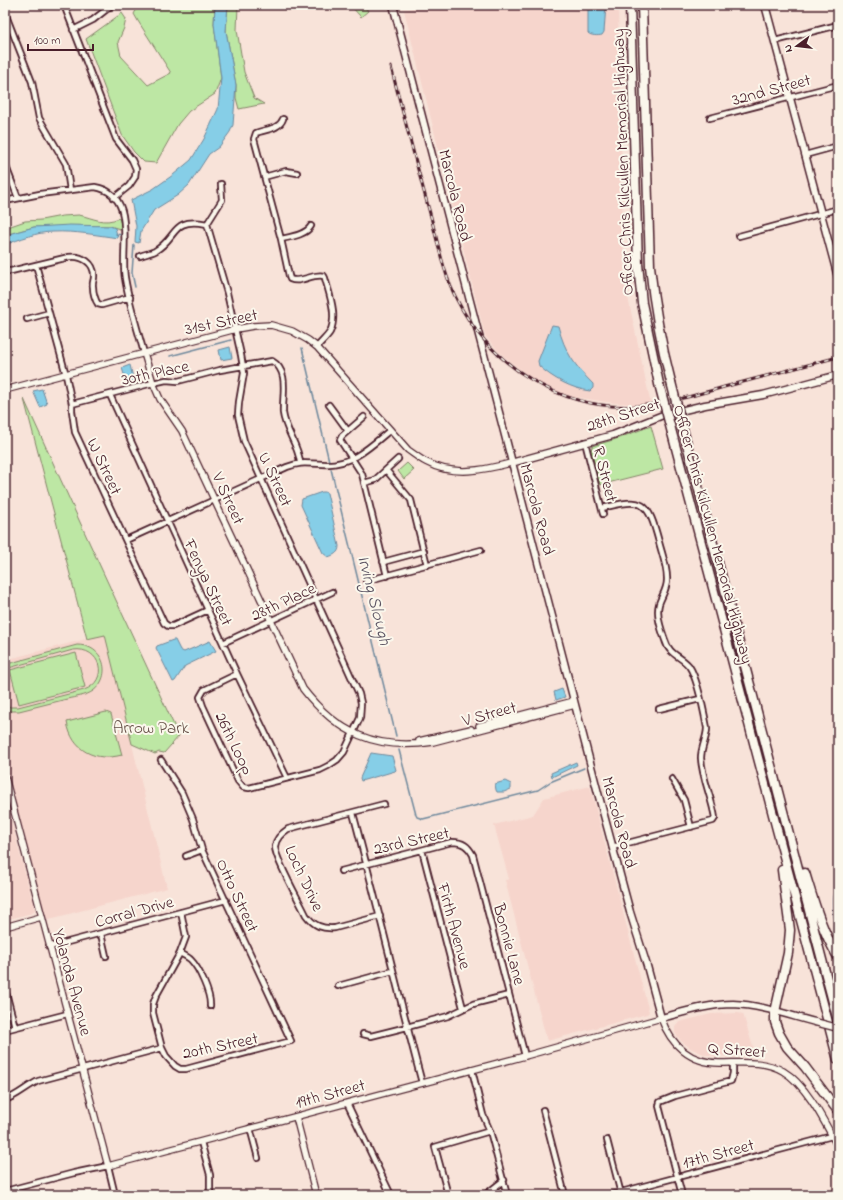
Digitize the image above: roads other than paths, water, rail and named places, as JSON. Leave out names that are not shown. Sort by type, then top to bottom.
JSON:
[{"type":"highway","name":"Officer Chris Kilcullen Memorial Highway","points":[[630,5],[638,264],[642,303],[659,384],[838,1060]]},
{"type":"highway","name":"Officer Chris Kilcullen Memorial Highway","points":[[642,5],[650,266],[654,305],[662,345],[683,429],[838,1021]]},
{"type":"highway","points":[[776,780],[820,922],[838,957]]},
{"type":"highway","points":[[773,816],[786,894],[790,930],[788,953],[775,1012],[775,1022],[779,1033],[788,1047],[838,1111]]},
{"type":"main road","name":"Marcola Road","points":[[393,5],[612,847],[661,1018]]},
{"type":"main road","points":[[765,5],[838,277]]},
{"type":"main road","name":"28th Street","points":[[512,463],[613,434],[668,414],[705,404],[763,395],[838,375]]},
{"type":"main road","points":[[661,1018],[720,1005],[735,1004],[763,1008],[838,1028]]},
{"type":"street","points":[[5,201],[95,187],[102,189],[114,198],[129,186],[135,177],[136,169],[132,160],[116,139],[64,5]]},
{"type":"street","points":[[73,30],[93,20],[112,5]]},
{"type":"street","points":[[5,13],[32,82],[39,118],[66,164],[70,190]]},
{"type":"street","points":[[775,41],[838,25]]},
{"type":"street","name":"32nd Street","points":[[710,118],[838,85]]},
{"type":"street","points":[[284,119],[278,127],[259,132],[254,136],[290,279],[296,280],[318,275],[324,276],[325,278],[333,309],[333,322],[329,333],[317,347]]},
{"type":"street","points":[[805,155],[838,146]]},
{"type":"street","points":[[5,164],[18,198]]},
{"type":"street","points":[[264,177],[286,171],[297,173]]},
{"type":"street","points":[[140,256],[155,251],[164,243],[178,226],[184,223],[199,222],[207,224],[222,200],[221,184]]},
{"type":"street","name":"V Street","points":[[114,198],[120,207],[126,228],[123,267],[144,353],[153,383],[160,399],[182,431],[303,689],[316,705],[334,722],[353,733],[376,741],[409,744],[433,742],[574,703]]},
{"type":"street","points":[[739,236],[838,209]]},
{"type":"street","name":"U Street","points":[[207,224],[236,329],[244,373],[239,402],[238,420],[244,441],[360,694],[362,703],[361,715],[353,733]]},
{"type":"street","points":[[281,239],[303,233],[311,226]]},
{"type":"street","points":[[5,271],[11,271],[69,257],[80,257],[90,263],[94,271],[92,286],[98,304],[102,305],[130,297]]},
{"type":"street","name":"W Street","points":[[36,265],[66,375],[72,404],[75,432],[164,623],[171,627],[181,624],[208,610]]},
{"type":"street","points":[[27,319],[49,313]]},
{"type":"street","name":"31st Street","points":[[5,390],[236,329],[271,325],[298,334],[317,347],[408,450],[427,463],[444,469],[475,471],[512,463]]},
{"type":"street","name":"30th Place","points":[[72,404],[166,380],[178,381],[242,366],[272,362],[278,364],[280,368],[285,392],[283,414],[297,448],[300,462]]},
{"type":"street","name":"Fenya Street","points":[[110,395],[237,674],[287,778]]},
{"type":"street","points":[[328,405],[348,431]]},
{"type":"street","points":[[364,418],[342,436],[340,440],[362,474],[387,576]]},
{"type":"street","points":[[126,540],[214,499],[300,462],[331,464],[353,459],[366,451],[390,430]]},
{"type":"street","name":"R Street","points":[[584,442],[603,511],[628,502],[642,505],[651,515],[668,578],[658,612],[665,642],[670,651],[685,662],[692,671],[700,699]]},
{"type":"street","points":[[364,483],[375,480],[398,459]]},
{"type":"street","points":[[386,470],[411,500],[428,565]]},
{"type":"street","points":[[366,581],[481,550]]},
{"type":"street","points":[[383,562],[424,551]]},
{"type":"street","name":"28th Place","points":[[223,643],[332,592]]},
{"type":"street","name":"26th Loop","points":[[237,674],[204,690],[200,697],[238,781],[243,787],[247,788],[320,770],[331,764],[344,752],[353,733]]},
{"type":"street","points":[[612,847],[713,821],[715,818],[701,759],[702,749],[707,733],[706,720],[700,699],[659,709]]},
{"type":"street","name":"Otto Street","points":[[160,760],[182,793],[193,819],[202,850],[291,1041]]},
{"type":"street","name":"Yolanda Avenue","points":[[5,777],[41,917],[83,1070],[114,1195]]},
{"type":"street","points":[[672,779],[684,800],[691,827]]},
{"type":"street","name":"Loch Drive","points":[[380,916],[335,928],[327,929],[319,927],[311,922],[306,915],[275,851],[277,840],[281,834],[288,829],[384,804]]},
{"type":"street","points":[[353,812],[422,1083]]},
{"type":"street","name":"23rd Street","points":[[341,871],[452,842],[462,843]]},
{"type":"street","name":"Bonnie Lane","points":[[462,843],[467,846],[473,855],[525,1056]]},
{"type":"street","points":[[186,856],[202,850]]},
{"type":"street","name":"Firth Avenue","points":[[422,850],[463,1008]]},
{"type":"street","name":"Corral Drive","points":[[49,947],[226,900]]},
{"type":"street","points":[[162,1048],[153,1013],[153,1004],[180,953],[186,937],[181,912]]},
{"type":"street","points":[[5,926],[41,917]]},
{"type":"street","points":[[101,934],[106,956]]},
{"type":"street","points":[[180,953],[190,959],[196,966],[210,996],[210,1006]]},
{"type":"street","points":[[338,986],[393,971]]},
{"type":"street","points":[[5,989],[15,1027]]},
{"type":"street","points":[[363,1034],[371,1036],[407,1027],[448,1016],[473,1004],[509,995]]},
{"type":"street","points":[[5,1030],[67,1014]]},
{"type":"street","name":"19th Street","points":[[5,1191],[296,1117],[661,1018]]},
{"type":"street","name":"Q Street","points":[[661,1018],[671,1039],[687,1054],[698,1060],[708,1062],[765,1064],[784,1071],[794,1079],[817,1109],[838,1147]]},
{"type":"street","name":"20th Street","points":[[5,1100],[17,1095],[38,1081],[162,1048],[175,1066],[180,1069],[186,1069],[291,1041]]},
{"type":"street","points":[[682,1195],[659,1106],[660,1102],[675,1096],[731,1082],[733,1063]]},
{"type":"street","points":[[472,1070],[483,1114],[490,1131],[507,1195]]},
{"type":"street","points":[[347,1103],[391,1195]]},
{"type":"street","points":[[543,1110],[565,1195]]},
{"type":"street","points":[[296,1117],[316,1195]]},
{"type":"street","points":[[250,1128],[258,1158]]},
{"type":"street","points":[[448,1195],[435,1147],[490,1131]]},
{"type":"street","name":"17th Street","points":[[610,1195],[621,1194],[677,1177],[832,1136]]},
{"type":"street","points":[[607,1140],[621,1194]]},
{"type":"street","points":[[201,1142],[210,1175],[210,1195]]},
{"type":"street","points":[[485,1195],[504,1180]]},
{"type":"water","points":[[215,5],[228,5],[226,31],[236,85],[233,125],[230,132],[219,147],[209,154],[189,185],[178,195],[154,210],[141,231],[139,243],[135,242],[136,226],[131,200],[153,189],[191,160],[204,139],[218,109],[221,78],[214,24]]},
{"type":"water","points":[[588,5],[606,5],[604,32],[602,35],[595,36],[588,33]]},
{"type":"water","points":[[70,225],[110,226],[115,228],[118,238],[78,233],[47,232],[29,236],[5,245],[5,235],[34,227]]},
{"type":"water","points":[[552,325],[558,326],[571,358],[580,371],[593,384],[593,388],[590,391],[576,388],[563,382],[550,375],[539,366],[538,361]]},
{"type":"water","points":[[230,347],[232,358],[221,360],[219,350]]},
{"type":"water","points":[[130,365],[134,382],[127,384],[122,368]]},
{"type":"water","points":[[42,389],[47,404],[40,407],[33,391]]},
{"type":"water","points":[[322,492],[327,493],[339,546],[337,552],[328,557],[323,553],[301,505],[302,499]]},
{"type":"water","points":[[175,640],[180,650],[184,652],[210,641],[216,651],[185,666],[173,682],[156,648],[157,646]]},
{"type":"water","points":[[562,689],[565,697],[556,700],[554,692]]},
{"type":"water","points":[[371,753],[392,756],[396,770],[361,781],[360,778]]},
{"type":"water","points":[[576,762],[577,765],[552,777],[551,773]]},
{"type":"water","points":[[505,781],[511,784],[511,789],[504,792],[497,792],[495,784]]},
{"type":"waterway","points":[[116,234],[122,235]]},
{"type":"waterway","points":[[134,245],[132,273],[135,287]]},
{"type":"waterway","points":[[170,356],[231,340]]},
{"type":"waterway","name":"Irving Slough","points":[[302,348],[329,461]]},
{"type":"waterway","name":"Irving Slough","points":[[331,469],[396,736]]},
{"type":"waterway","points":[[399,750],[416,815],[417,817],[423,819],[538,790],[550,782],[584,768]]},
{"type":"waterway","points":[[838,881],[833,904],[835,922],[838,928]]},
{"type":"railway","points":[[391,67],[442,259],[452,290],[471,324],[489,345],[509,364],[532,380],[557,392],[583,401],[610,406],[638,406],[682,398],[838,357]]},
{"type":"park label","name":"Arrow Park","points":[[151,727]]}]
